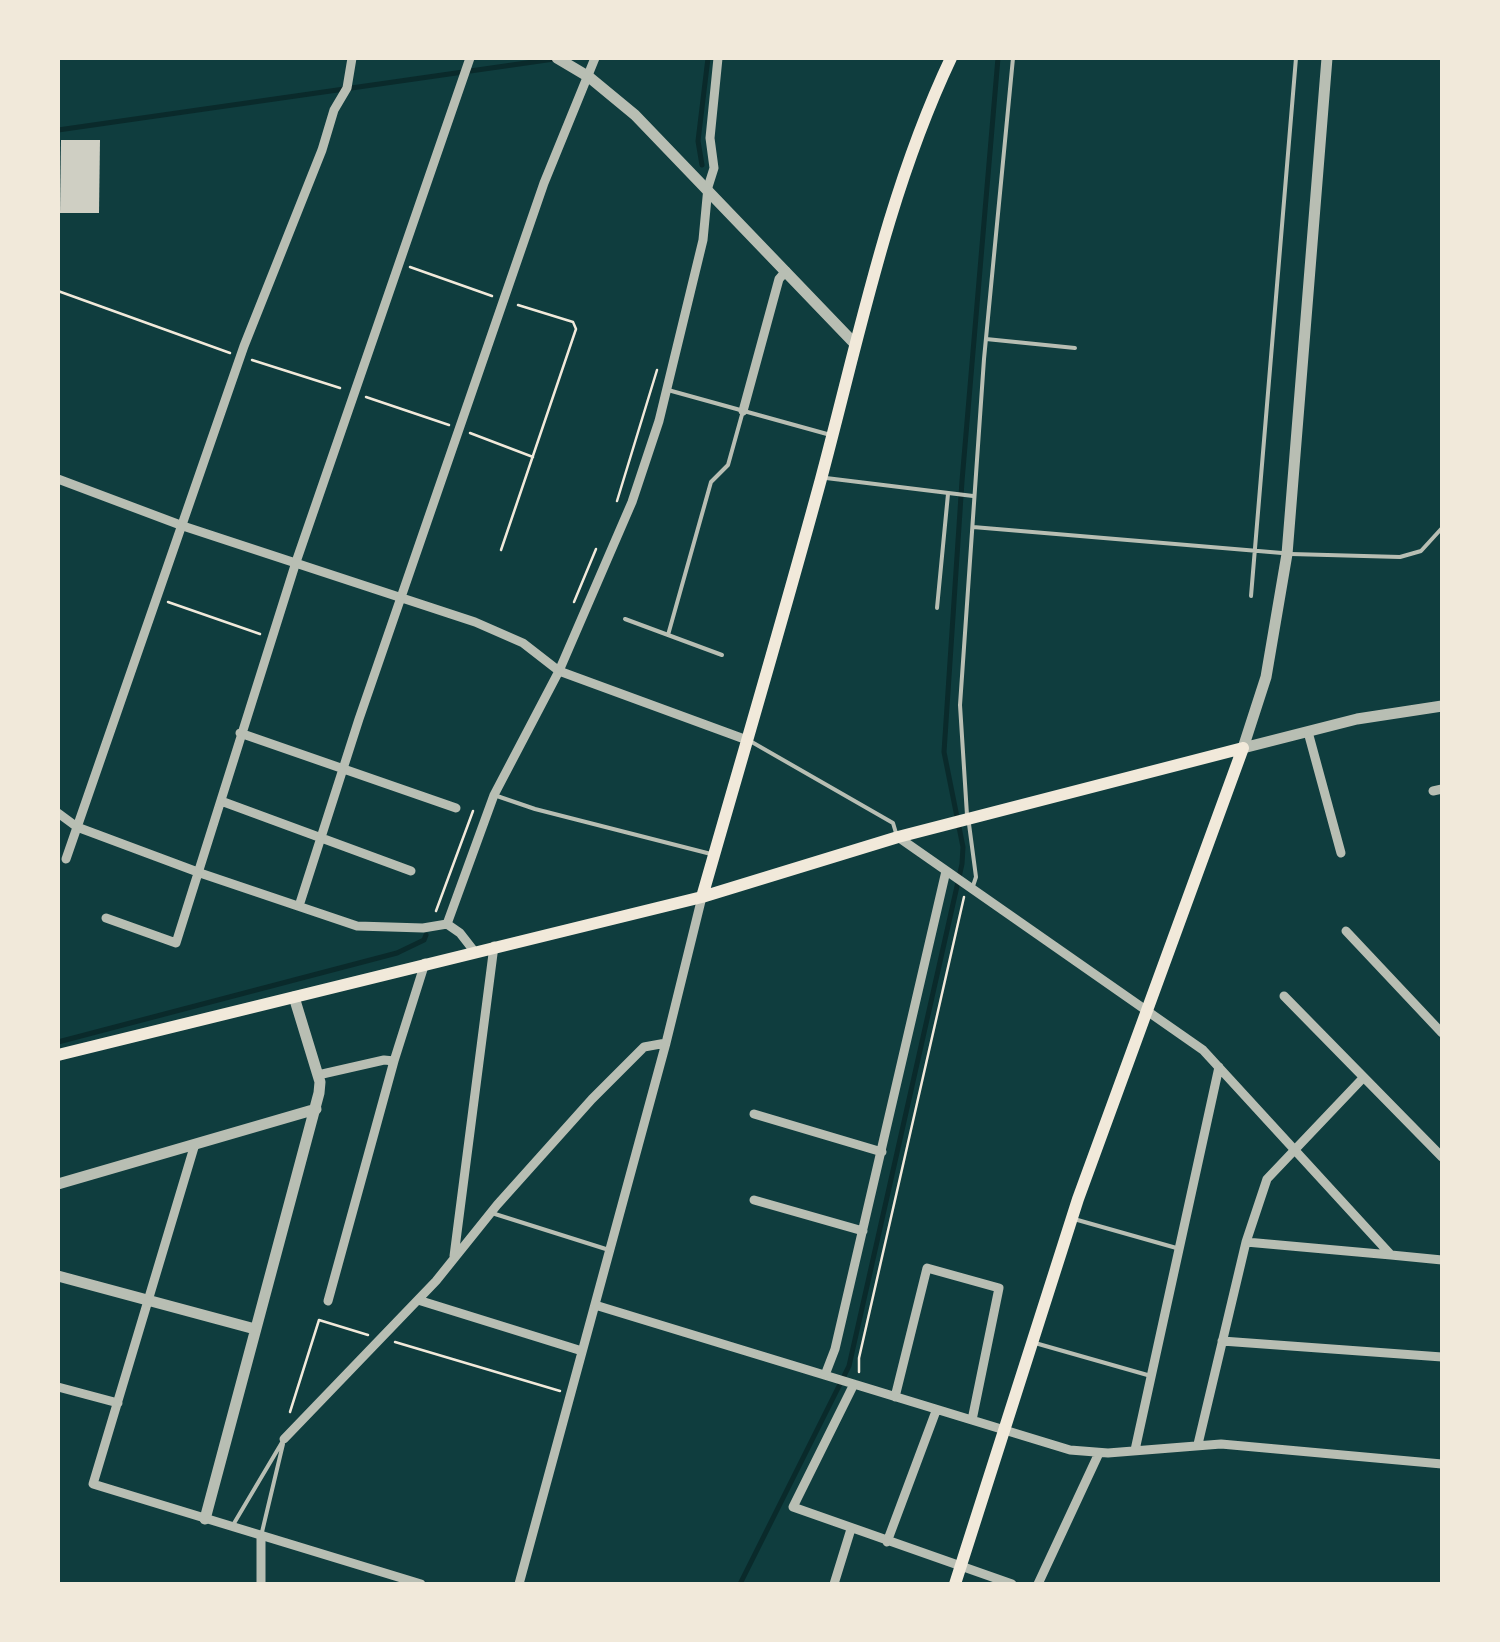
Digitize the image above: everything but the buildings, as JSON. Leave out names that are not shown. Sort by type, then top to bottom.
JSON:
[{"type":"main road","points":[[702,896],[921,121],[952,58]]},
{"type":"main road","points":[[58,1055],[702,896],[967,818],[1242,748]]},
{"type":"main road","points":[[955,1584],[1072,1218],[1242,748]]},
{"type":"street","points":[[66,859],[241,356],[334,110],[347,88],[352,58]]},
{"type":"street","points":[[106,918],[176,943],[296,562],[470,58]]},
{"type":"street","points":[[557,58],[635,114],[855,344]]},
{"type":"street","points":[[299,906],[544,183],[595,58]]},
{"type":"street","points":[[447,924],[494,795],[559,671],[632,502],[666,390],[703,240],[708,187],[714,168],[710,138],[718,58]]},
{"type":"street","points":[[1242,748],[1266,676],[1286,554],[1327,58]]},
{"type":"street","points":[[742,411],[779,279],[786,270]]},
{"type":"street","points":[[58,479],[183,526],[475,622],[523,643],[559,671],[747,740]]},
{"type":"street","points":[[1242,748],[1357,719],[1442,706]]},
{"type":"street","points":[[1308,732],[1341,853]]},
{"type":"street","points":[[240,733],[456,808]]},
{"type":"street","points":[[221,801],[411,872]]},
{"type":"street","points":[[58,813],[77,827],[198,873],[357,926],[447,924],[474,951]]},
{"type":"street","points":[[898,837],[1203,1050],[1391,1255]]},
{"type":"street","points":[[825,1375],[836,1350],[946,871]]},
{"type":"street","points":[[519,1584],[702,896]]},
{"type":"street","points":[[1346,931],[1440,1028]]},
{"type":"street","points":[[454,1258],[494,946]]},
{"type":"street","points":[[328,1301],[425,964]]},
{"type":"street","points":[[1284,996],[1442,1158]]},
{"type":"street","points":[[205,1519],[319,1092],[318,1076],[294,997]]},
{"type":"street","points":[[284,1439],[418,1300],[592,1099],[644,1046],[666,1043]]},
{"type":"street","points":[[318,1076],[394,1061]]},
{"type":"street","points":[[1135,1450],[1220,1067]]},
{"type":"street","points":[[1198,1444],[1246,1242],[1267,1179],[1364,1078]]},
{"type":"street","points":[[58,1184],[316,1109]]},
{"type":"street","points":[[754,1114],[882,1152]]},
{"type":"street","points":[[195,1144],[94,1484],[421,1584]]},
{"type":"street","points":[[754,1200],[863,1232]]},
{"type":"street","points":[[1246,1242],[1442,1260]]},
{"type":"street","points":[[895,1397],[927,1268],[998,1288],[972,1420]]},
{"type":"street","points":[[58,1276],[255,1330]]},
{"type":"street","points":[[418,1300],[582,1352]]},
{"type":"street","points":[[595,1305],[1070,1450],[1099,1453],[1198,1444],[1442,1464]]},
{"type":"street","points":[[1222,1341],[1442,1357]]},
{"type":"street","points":[[854,1384],[793,1507],[1012,1584]]},
{"type":"street","points":[[58,1387],[118,1403]]},
{"type":"street","points":[[887,1542],[936,1410]]},
{"type":"street","points":[[1038,1584],[1099,1453]]},
{"type":"street","points":[[834,1584],[851,1529]]},
{"type":"street","points":[[260,1584],[261,1535]]},
{"type":"lane","points":[[972,889],[976,877],[974,838],[967,818],[960,705],[973,496],[1013,58]]},
{"type":"lane","points":[[1251,596],[1296,58]]},
{"type":"lane","points":[[986,340],[1075,348]]},
{"type":"lane","points":[[666,390],[832,435]]},
{"type":"lane","points":[[668,635],[711,482],[728,465],[742,411]]},
{"type":"lane","points":[[821,478],[973,496]]},
{"type":"lane","points":[[937,608],[948,494]]},
{"type":"lane","points":[[973,528],[1254,552],[1400,557],[1421,551],[1442,528]]},
{"type":"lane","points":[[624,619],[722,655]]},
{"type":"lane","points":[[747,740],[892,823],[898,837]]},
{"type":"lane","points":[[494,795],[714,854]]},
{"type":"lane","points":[[490,1213],[610,1250]]},
{"type":"lane","points":[[1072,1218],[1180,1248]]},
{"type":"lane","points":[[1031,1342],[1151,1376]]},
{"type":"lane","points":[[232,1526],[284,1439]]},
{"type":"lane","points":[[261,1535],[284,1439]]},
{"type":"path","points":[[399,263],[572,322],[576,329],[501,550]]},
{"type":"path","points":[[58,291],[532,457]]},
{"type":"path","points":[[617,501],[658,366]]},
{"type":"path","points":[[569,614],[596,549]]},
{"type":"path","points":[[158,598],[271,638]]},
{"type":"path","points":[[430,927],[480,798]]},
{"type":"path","points":[[854,1384],[964,898],[972,889]]},
{"type":"path","points":[[284,1439],[284,1425],[294,1406],[320,1320],[571,1394]]},
{"type":"waterway","points":[[702,165],[698,141],[708,58]]},
{"type":"waterway","points":[[740,1584],[849,1366],[962,864],[963,847],[944,752],[962,481],[998,58]]},
{"type":"waterway","points":[[58,130],[554,59]]},
{"type":"waterway","points":[[58,1042],[397,953],[424,940],[426,935]]}]
